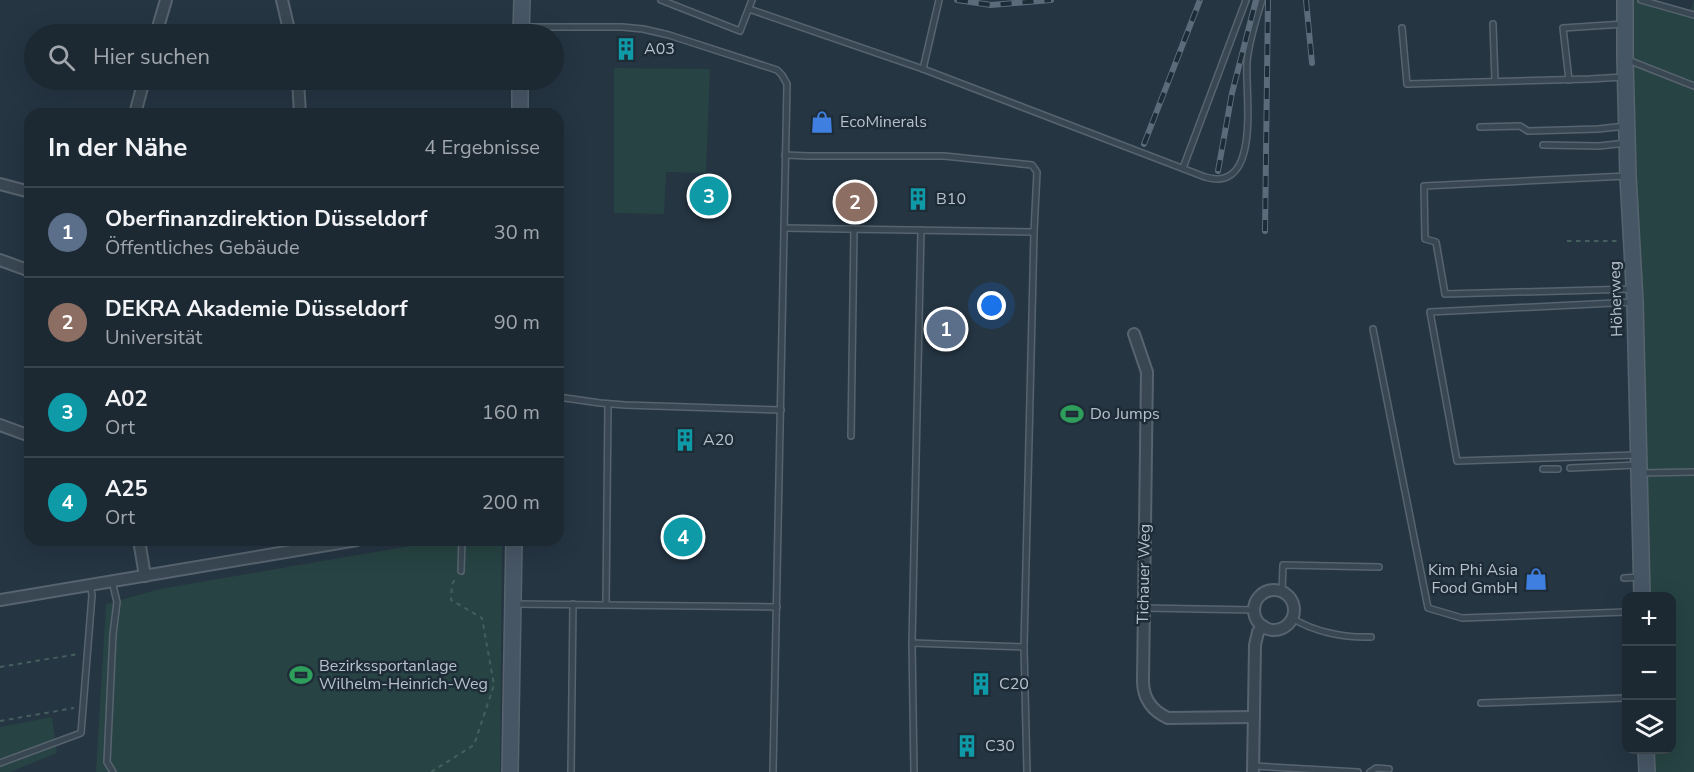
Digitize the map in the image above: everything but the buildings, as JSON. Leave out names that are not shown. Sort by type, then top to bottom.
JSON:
[{"type":"street","points":[[159,24],[166,0]]},
{"type":"street","points":[[282,0],[288,24]]},
{"type":"street","points":[[521,24],[522,0]]},
{"type":"street","name":"Höherweg","points":[[1625,0],[1625,77],[1635,296],[1642,592]]},
{"type":"street","points":[[137,108],[141,90]]},
{"type":"street","points":[[299,90],[300,108]]},
{"type":"street","points":[[520,90],[520,108]]},
{"type":"street","points":[[0,184],[24,190]]},
{"type":"street","points":[[0,260],[24,269]]},
{"type":"street","name":"Tichauer Weg","points":[[1134,334],[1147,372],[1143,688],[1146,699],[1159,714],[1167,718],[1254,717]]},
{"type":"street","points":[[0,425],[24,434]]},
{"type":"street","points":[[140,546],[145,576]]},
{"type":"street","points":[[0,600],[322,546]]},
{"type":"street","points":[[510,772],[514,546]]},
{"type":"street","points":[[1274,590],[1282,592],[1291,601],[1293,609],[1292,618],[1287,625],[1279,629],[1263,626],[1254,610],[1258,598],[1265,592],[1274,590]]},
{"type":"street","points":[[1254,769],[1255,645],[1258,633],[1263,626]]},
{"type":"street","points":[[1646,754],[1647,772]]},
{"type":"lane","points":[[661,0],[740,31],[752,0]]},
{"type":"lane","points":[[924,69],[939,0]]},
{"type":"lane","points":[[1183,168],[1246,0]]},
{"type":"lane","points":[[749,9],[924,69],[1218,180],[1232,175],[1237,170],[1246,148],[1247,60],[1262,0]]},
{"type":"lane","points":[[1641,0],[1694,15]]},
{"type":"lane","points":[[1493,24],[1495,81]]},
{"type":"lane","points":[[1569,80],[1563,28],[1626,24]]},
{"type":"lane","points":[[1402,27],[1407,84],[1625,77]]},
{"type":"lane","points":[[564,29],[643,28],[777,70],[787,84],[773,772]]},
{"type":"lane","points":[[1625,59],[1694,86]]},
{"type":"lane","points":[[1480,127],[1520,126],[1528,131],[1627,126]]},
{"type":"lane","points":[[1544,145],[1599,146],[1628,143]]},
{"type":"lane","points":[[785,155],[944,156],[1032,165],[1037,172],[1024,647],[1027,772]]},
{"type":"lane","points":[[1628,176],[1424,186],[1425,239],[1436,242],[1445,294],[1635,296]]},
{"type":"lane","points":[[784,228],[1034,232]]},
{"type":"lane","points":[[851,436],[854,229]]},
{"type":"lane","points":[[914,772],[912,643],[921,230]]},
{"type":"lane","points":[[1635,296],[1430,312],[1457,460],[1638,465],[1694,472]]},
{"type":"lane","points":[[1373,329],[1428,608],[1462,618],[1622,612]]},
{"type":"lane","points":[[564,398],[608,404],[781,410]]},
{"type":"lane","points":[[606,604],[608,404]]},
{"type":"lane","points":[[1570,468],[1638,465]]},
{"type":"lane","points":[[1543,469],[1557,469]]},
{"type":"lane","points":[[461,571],[462,546]]},
{"type":"lane","points":[[1282,592],[1283,565],[1379,567]]},
{"type":"lane","points":[[1624,578],[1641,577]]},
{"type":"lane","points":[[112,581],[117,602],[113,634],[107,762],[113,772]]},
{"type":"lane","points":[[0,763],[81,733],[92,595],[90,584]]},
{"type":"lane","points":[[513,604],[777,607]]},
{"type":"lane","points":[[571,772],[573,604]]},
{"type":"lane","points":[[1144,608],[1254,610]]},
{"type":"lane","points":[[1292,618],[1304,626],[1353,638],[1371,637]]},
{"type":"lane","points":[[912,643],[1024,647]]},
{"type":"lane","points":[[1481,703],[1622,698]]},
{"type":"lane","points":[[1370,772],[1376,768],[1389,769]]},
{"type":"lane","points":[[1254,769],[1358,772]]},
{"type":"path","points":[[1567,241],[1631,241]]},
{"type":"path","points":[[431,772],[474,745],[494,684],[482,618],[451,600],[452,584],[461,571]]},
{"type":"path","points":[[0,668],[87,652]]},
{"type":"path","points":[[0,721],[83,706]]},
{"type":"green space","points":[[1632,0],[1650,0],[1690,12],[1694,0],[1694,772],[1653,772],[1652,754],[1676,754],[1676,592],[1648,592]]},
{"type":"green space","points":[[614,68],[710,69],[706,173],[666,172],[664,214],[614,213]]},
{"type":"green space","name":"Bezirkssportanlage Wilhelm-Heinrich-Weg","points":[[410,546],[502,546],[500,772],[96,772],[106,604],[160,589]]},
{"type":"green space","points":[[52,717],[57,753],[10,772],[0,772],[0,727]]},
{"type":"railway","points":[[957,0],[991,5],[1051,0]]},
{"type":"railway","points":[[1144,144],[1200,0]]},
{"type":"railway","points":[[1218,171],[1232,93],[1256,0]]},
{"type":"railway","points":[[1265,231],[1268,0]]},
{"type":"railway","points":[[1306,0],[1312,63]]},
{"type":"place","name":"A03","points":[[626,49]]},
{"type":"place","name":"EcoMinerals","points":[[822,122]]},
{"type":"place","name":"A02","points":[[709,196]]},
{"type":"place","name":"B10","points":[[918,199]]},
{"type":"place","name":"DEKRA Akademie Düsseldorf","points":[[855,202]]},
{"type":"place","name":"Oberfinanzdirektion Düsseldorf","points":[[946,329]]},
{"type":"place","name":"Do Jumps","points":[[1072,414]]},
{"type":"place","name":"A20","points":[[685,440]]},
{"type":"place","name":"A25","points":[[683,537]]},
{"type":"place","name":"Kim Phi Asia Food GmbH","points":[[1536,579]]},
{"type":"place","name":"Bezirkssportanlage Wilhelm-Heinrich-Weg","points":[[301,675]]},
{"type":"place","name":"C20","points":[[981,684]]},
{"type":"place","name":"C30","points":[[967,746]]}]
